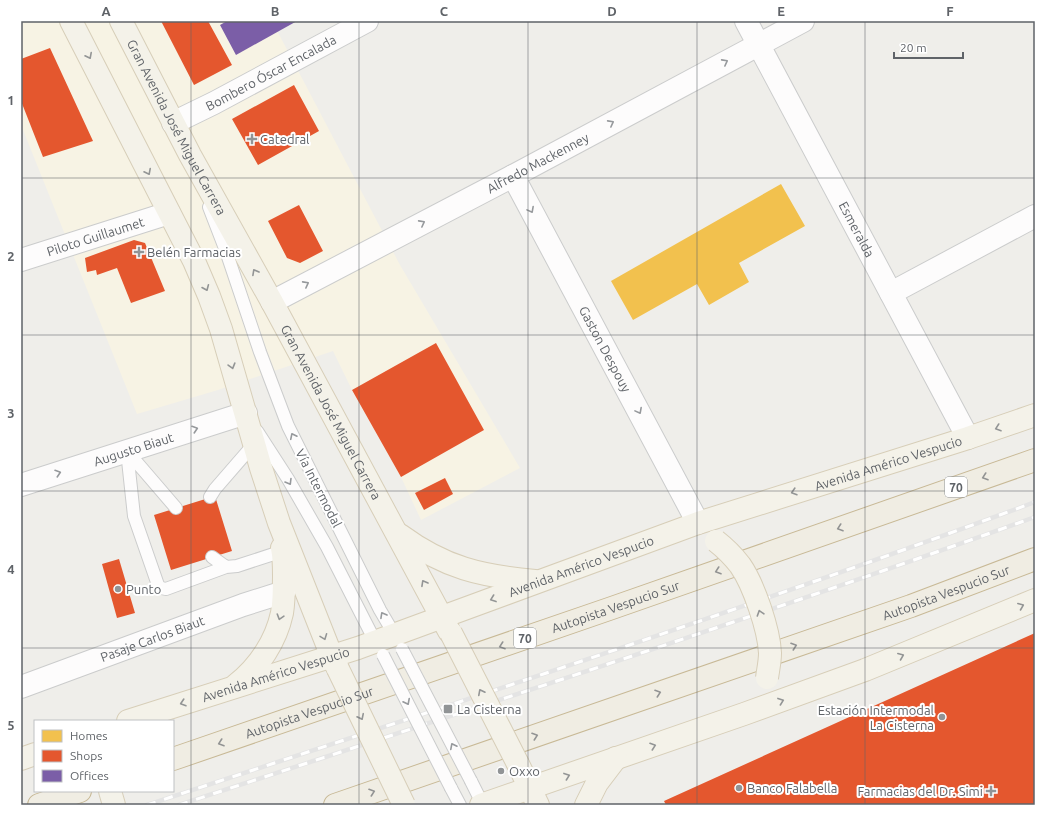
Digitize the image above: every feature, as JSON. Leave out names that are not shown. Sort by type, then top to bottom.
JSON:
[{"type":"highway","name":"Autopista Vespucio Sur","points":[[174,759],[1035,460]]},
{"type":"highway","name":"Autopista Vespucio Sur","points":[[335,805],[911,606],[1035,559]]},
{"type":"highway","points":[[39,805],[77,792]]},
{"type":"main road","points":[[71,21],[194,262],[209,296],[221,329],[254,444],[279,523],[335,664],[404,805]]},
{"type":"main road","name":"Gran Avenida José Miguel Carrera","points":[[120,23],[190,155],[272,302],[447,625],[534,797]]},
{"type":"main road","name":"Avenida Américo Vespucio","points":[[131,720],[234,687],[335,664],[447,625],[540,582],[693,525],[968,438],[1035,415]]},
{"type":"main road","points":[[234,687],[255,668],[270,644],[282,613],[284,592],[283,551],[279,523]]},
{"type":"main road","points":[[693,525],[724,547],[740,565],[751,586],[768,639],[769,665],[767,678],[759,695],[744,714]]},
{"type":"main road","points":[[396,533],[426,553],[460,568],[511,579],[540,582]]},
{"type":"main road","points":[[483,805],[534,797],[616,758],[865,670],[1035,600]]},
{"type":"main road","points":[[21,758],[34,754]]},
{"type":"main road","points":[[586,805],[597,783],[616,758]]},
{"type":"main road","points":[[110,792],[114,805]]},
{"type":"street","name":"Bombero Óscar Encalada","points":[[173,123],[214,103],[367,21]]},
{"type":"street","name":"Esmeralda","points":[[746,21],[968,438]]},
{"type":"street","name":"Alfredo Mackenney","points":[[272,302],[513,176],[803,21]]},
{"type":"street","name":"Gaston Despouy","points":[[513,176],[693,525]]},
{"type":"street","name":"Piloto Guillaumet","points":[[21,260],[169,213]]},
{"type":"street","points":[[891,293],[1035,216]]},
{"type":"street","name":"Augusto Biaut","points":[[21,484],[246,414]]},
{"type":"street","name":"Pasaje Carlos Biaut","points":[[21,687],[243,605],[284,592]]},
{"type":"lane","name":"Vía Intermodal","points":[[190,155],[226,251],[260,352],[288,426],[380,610],[389,645],[451,788],[460,805]]},
{"type":"lane","name":"Vía Intermodal","points":[[246,414],[288,479],[323,540],[389,645],[471,781],[483,805]]},
{"type":"lane","points":[[210,498],[254,444]]},
{"type":"lane","points":[[127,451],[176,508]]},
{"type":"lane","points":[[127,451],[134,516],[158,585],[161,588],[166,589],[226,567],[248,564],[283,551]]},
{"type":"lane","points":[[212,558],[226,567]]},
{"type":"shaded area","points":[[21,21],[272,21],[400,265],[520,468],[421,520],[401,477],[352,390],[333,351],[218,390],[137,414],[21,125]]},
{"type":"building: Homes","points":[[781,184],[805,226],[739,263],[749,282],[709,305],[697,284],[633,320],[611,281]]},
{"type":"building: Shops","points":[[161,21],[208,21],[232,65],[194,85]]},
{"type":"building: Shops","points":[[50,48],[93,141],[43,157],[21,101],[21,59]]},
{"type":"building: Shops","points":[[294,85],[319,131],[258,165],[232,119]]},
{"type":"building: Shops","points":[[299,205],[323,251],[300,263],[287,258],[268,221]]},
{"type":"building: Shops","points":[[134,240],[145,243],[165,291],[131,303],[117,268],[97,275],[96,270],[87,272],[85,258]]},
{"type":"building: Shops","points":[[436,343],[484,430],[401,477],[352,390]]},
{"type":"building: Shops","points":[[445,478],[453,494],[424,510],[415,493]]},
{"type":"building: Shops","points":[[215,496],[232,551],[171,570],[154,515]]},
{"type":"building: Shops","name":"Punto","points":[[119,559],[135,613],[117,618],[102,564]]},
{"type":"building: Shops","name":"Estación Intermodal La Cisterna","points":[[1035,633],[1035,805],[666,805],[664,801]]},
{"type":"building: Offices","points":[[227,21],[297,21],[236,55],[220,25]]},
{"type":"railway","points":[[147,805],[703,620],[814,582],[1035,502]]},
{"type":"railway","points":[[179,805],[715,628],[1035,517]]},
{"type":"place","name":"Catedral","points":[[252,139]]},
{"type":"place","name":"Belén Farmacias","points":[[139,252]]},
{"type":"place","name":"Punto","points":[[118,589]]},
{"type":"place","name":"La Cisterna","points":[[448,709]]},
{"type":"place","name":"Estación Intermodal La Cisterna","points":[[942,717]]},
{"type":"place","name":"Oxxo","points":[[501,771]]},
{"type":"place","name":"Banco Falabella","points":[[739,788]]},
{"type":"place","name":"Farmacias del Dr. Simi","points":[[991,791]]}]
